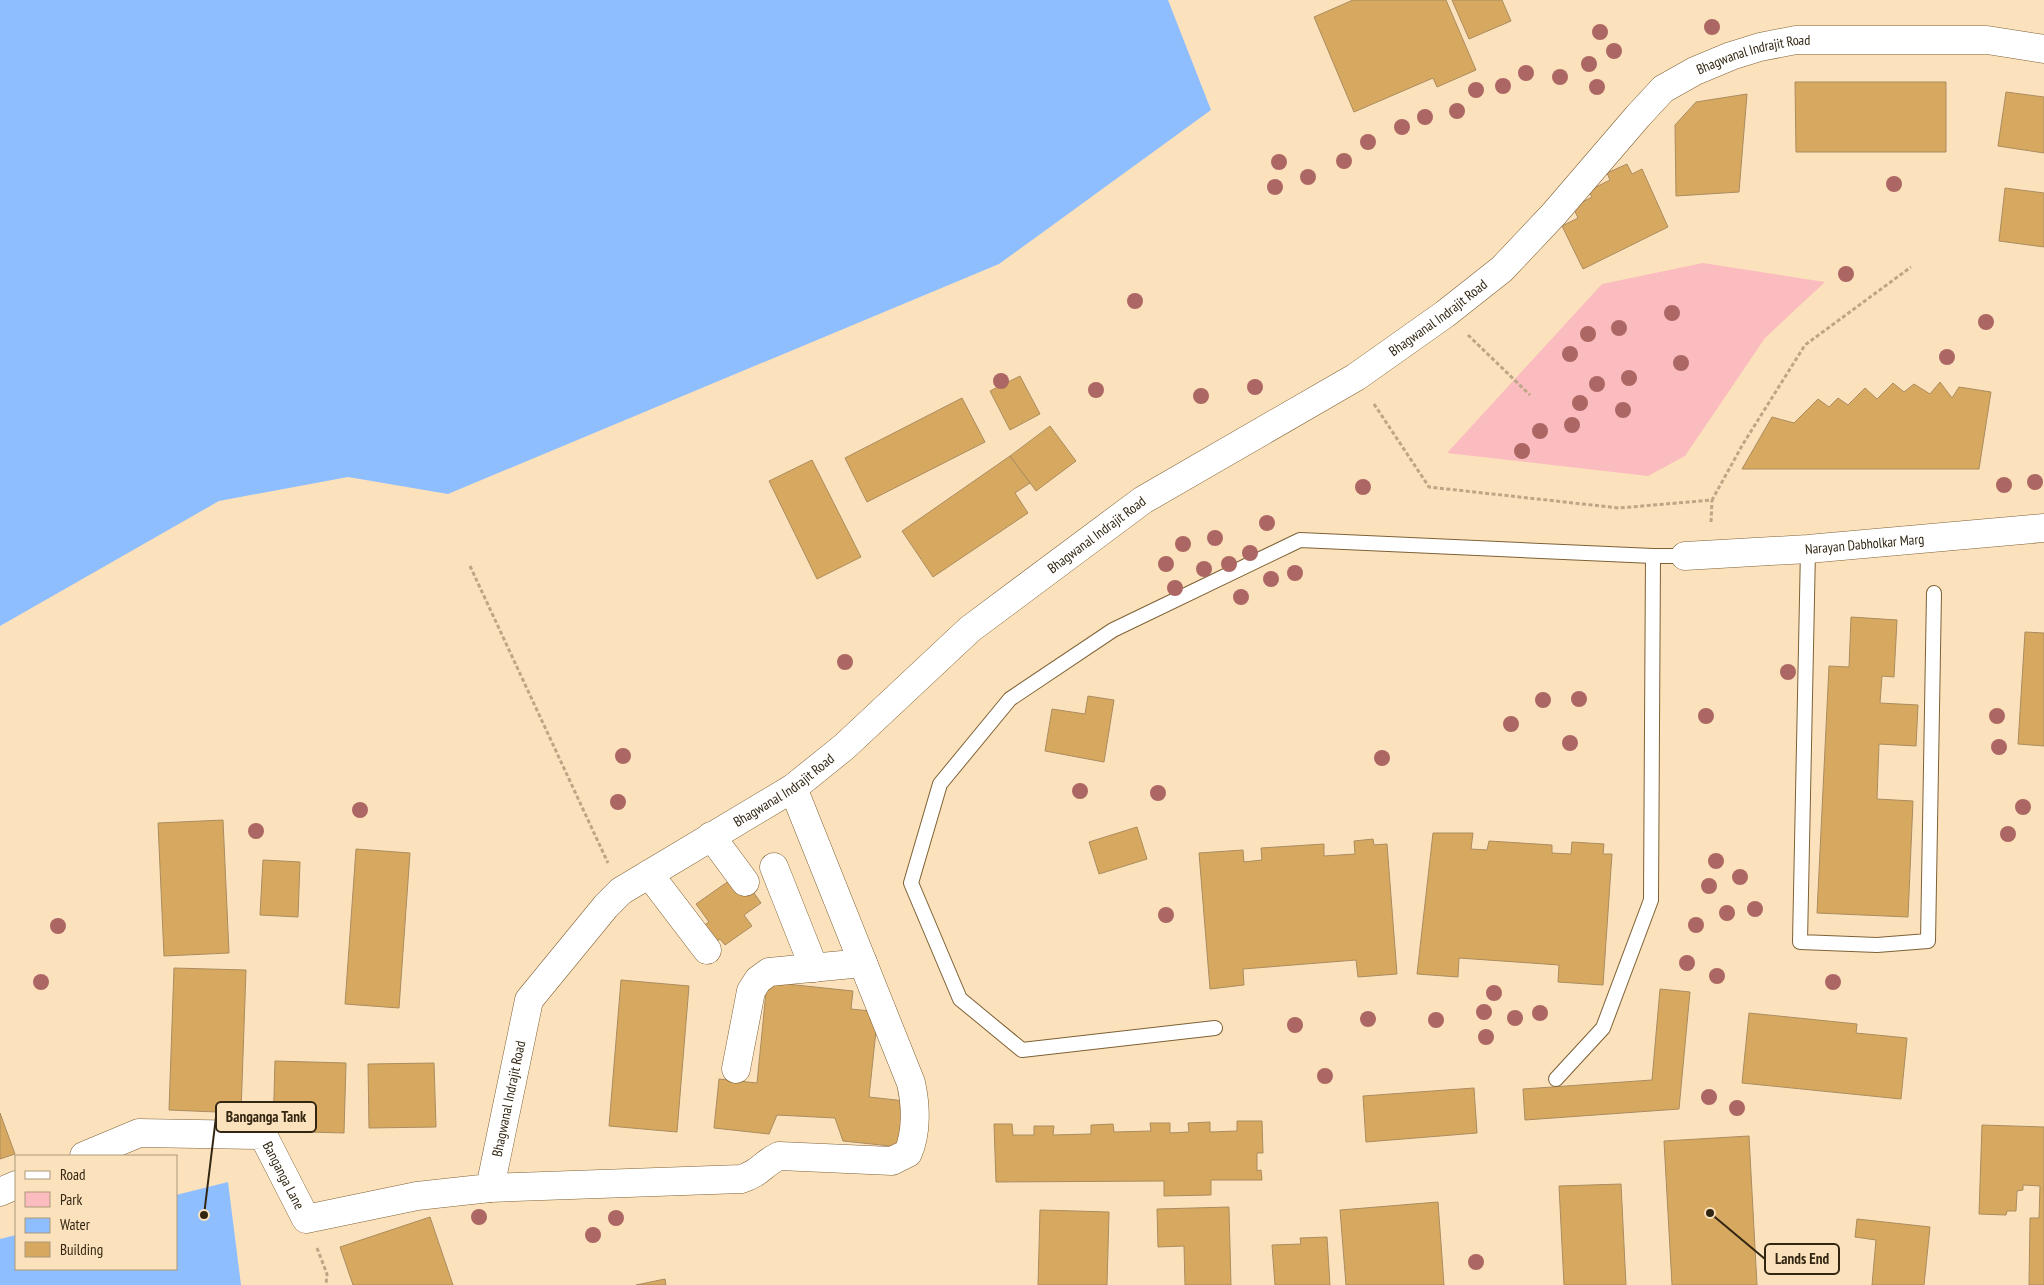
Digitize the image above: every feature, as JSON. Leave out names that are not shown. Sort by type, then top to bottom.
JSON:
[{"type":"street","name":"Bhagwanal Indrajit Road","points":[[490,1188],[529,1000],[606,906],[621,891],[792,788],[844,747],[970,629],[1144,500],[1356,378],[1445,314],[1502,269],[1663,89],[1731,56],[1760,47],[1796,40],[1987,40],[2044,49]]},
{"type":"street","name":"Narayan Dabholkar Marg","points":[[1685,556],[1808,549],[2044,528]]},
{"type":"street","points":[[490,1188],[741,1179],[759,1172],[770,1160],[778,1156],[892,1161],[902,1158],[908,1153],[911,1146],[915,1106],[911,1083],[792,788]]},
{"type":"street","points":[[711,836],[745,882]]},
{"type":"street","points":[[774,867],[814,968]]},
{"type":"street","points":[[649,874],[706,950]]},
{"type":"street","points":[[736,1069],[750,991],[758,980],[769,972],[863,963]]},
{"type":"street","name":"Banganga Lane","points":[[86,1155],[139,1133],[263,1136],[306,1219],[418,1196],[490,1188]]},
{"type":"street","points":[[0,1192],[15,1185]]},
{"type":"lane","points":[[1215,1028],[1022,1050],[960,998],[911,883],[940,784],[1010,699],[1113,630],[1300,540],[1685,556]]},
{"type":"lane","points":[[1808,549],[1800,942],[1877,945],[1928,941],[1934,592]]},
{"type":"lane","points":[[1556,1079],[1603,1028],[1651,900],[1653,556]]},
{"type":"path","points":[[1356,378],[1429,487],[1619,508],[1712,500],[1743,444],[1805,345],[1911,268]]},
{"type":"path","points":[[1445,314],[1530,395]]},
{"type":"path","points":[[470,566],[621,891]]},
{"type":"path","points":[[326,1285],[327,1274]]},
{"type":"green space","points":[[1703,263],[1825,282],[1765,338],[1685,456],[1648,476],[1447,453],[1602,284]]},
{"type":"water","points":[[0,0],[1168,0],[1211,110],[999,264],[448,494],[348,477],[219,501],[0,626]]},
{"type":"water","points":[[228,1182],[241,1285],[0,1285],[0,1239],[15,1235],[15,1270],[178,1270],[178,1194]]},
{"type":"building","points":[[1353,0],[1446,0],[1476,70],[1437,87],[1433,78],[1354,112],[1314,17]]},
{"type":"building","points":[[1452,0],[1502,0],[1511,21],[1469,39]]},
{"type":"building","points":[[1795,82],[1946,82],[1946,152],[1796,152]]},
{"type":"building","points":[[2006,92],[2044,97],[2044,153],[1998,146]]},
{"type":"building","points":[[1747,94],[1739,192],[1676,196],[1675,125],[1696,102]]},
{"type":"building","points":[[1627,164],[1632,174],[1642,169],[1668,227],[1583,269],[1562,226],[1578,218],[1573,207],[1592,197],[1585,184],[1593,180],[1596,187],[1610,180],[1607,173]]},
{"type":"building","points":[[2005,188],[2044,193],[2044,247],[1999,241]]},
{"type":"building","points":[[1020,376],[1040,414],[1010,430],[990,391]]},
{"type":"building","points":[[1940,382],[1952,398],[1959,387],[1991,392],[1979,469],[1742,469],[1772,417],[1794,423],[1818,399],[1829,407],[1838,398],[1848,405],[1865,388],[1877,399],[1893,383],[1904,392],[1914,384],[1930,394]]},
{"type":"building","points":[[962,398],[985,442],[867,502],[845,458]]},
{"type":"building","points":[[1050,426],[1076,461],[1036,491],[1010,456]]},
{"type":"building","points":[[1010,456],[1030,483],[1015,493],[1028,513],[933,577],[902,531]]},
{"type":"building","points":[[812,460],[861,557],[817,579],[769,481]]},
{"type":"building","points":[[1851,617],[1897,620],[1894,677],[1882,676],[1880,703],[1918,705],[1916,746],[1879,744],[1877,799],[1913,801],[1908,917],[1817,913],[1829,666],[1849,667]]},
{"type":"building","points":[[2025,632],[2044,633],[2044,746],[2018,744]]},
{"type":"building","points":[[1088,696],[1114,700],[1104,762],[1045,751],[1052,709],[1085,714]]},
{"type":"building","points":[[223,820],[229,953],[164,956],[158,823]]},
{"type":"building","points":[[1137,827],[1147,859],[1099,874],[1089,842]]},
{"type":"building","points":[[1433,833],[1473,833],[1471,849],[1487,850],[1489,841],[1552,845],[1552,853],[1571,854],[1572,842],[1604,844],[1603,854],[1612,854],[1603,985],[1558,982],[1559,965],[1459,958],[1458,977],[1417,974]]},
{"type":"building","points":[[1373,839],[1374,845],[1387,844],[1397,974],[1358,977],[1356,960],[1243,969],[1244,985],[1210,989],[1199,853],[1243,850],[1244,862],[1262,860],[1261,848],[1324,844],[1324,856],[1355,854],[1354,841]]},
{"type":"building","points":[[356,849],[410,853],[399,1008],[345,1004]]},
{"type":"building","points":[[263,860],[300,862],[298,917],[260,915]]},
{"type":"building","points":[[733,878],[749,886],[761,903],[744,915],[752,926],[725,945],[720,939],[712,945],[700,928],[709,922],[696,904]]},
{"type":"building","points":[[174,968],[246,970],[241,1113],[169,1110]]},
{"type":"building","points":[[621,980],[689,986],[677,1132],[609,1126]]},
{"type":"building","points":[[767,982],[853,991],[851,1009],[871,1011],[870,1020],[877,1021],[869,1097],[905,1101],[900,1147],[843,1141],[835,1118],[777,1115],[769,1134],[714,1128],[719,1079],[757,1083]]},
{"type":"building","points":[[1660,989],[1690,992],[1679,1109],[1525,1120],[1523,1089],[1652,1080]]},
{"type":"building","points":[[1749,1013],[1857,1024],[1856,1033],[1907,1038],[1901,1099],[1742,1083]]},
{"type":"building","points":[[275,1061],[346,1063],[344,1133],[273,1131]]},
{"type":"building","points":[[434,1063],[436,1127],[369,1128],[368,1064]]},
{"type":"building","points":[[1474,1088],[1477,1133],[1366,1142],[1363,1096]]},
{"type":"building","points":[[0,1113],[15,1154],[0,1159]]},
{"type":"building","points":[[1237,1121],[1262,1121],[1263,1153],[1257,1153],[1257,1171],[1261,1170],[1262,1180],[1211,1180],[1211,1195],[1164,1196],[1164,1181],[996,1182],[994,1124],[1012,1124],[1013,1135],[1034,1135],[1034,1126],[1054,1126],[1053,1135],[1091,1134],[1091,1125],[1113,1124],[1114,1132],[1151,1131],[1150,1123],[1170,1123],[1170,1133],[1189,1132],[1188,1123],[1210,1122],[1210,1132],[1237,1131]]},
{"type":"building","points":[[1982,1125],[2044,1127],[2044,1285],[2029,1285],[2030,1218],[2039,1218],[2040,1186],[2023,1185],[2023,1190],[2017,1191],[2016,1211],[2007,1211],[2006,1215],[1979,1214]]},
{"type":"building","points":[[1749,1136],[1757,1285],[1672,1285],[1664,1141]]},
{"type":"building","points":[[1621,1184],[1626,1285],[1564,1285],[1559,1186]]},
{"type":"building","points":[[1438,1202],[1444,1285],[1346,1285],[1340,1210]]},
{"type":"building","points":[[1229,1207],[1231,1285],[1185,1285],[1184,1246],[1158,1247],[1157,1209]]},
{"type":"building","points":[[1040,1210],[1109,1212],[1107,1285],[1038,1285]]},
{"type":"building","points":[[430,1217],[453,1285],[353,1285],[340,1247]]},
{"type":"building","points":[[1857,1219],[1930,1227],[1924,1285],[1872,1285],[1876,1240],[1855,1237]]},
{"type":"building","points":[[1327,1237],[1330,1285],[1275,1285],[1272,1245],[1301,1244],[1300,1238]]},
{"type":"building","points":[[665,1279],[666,1285],[636,1285]]},
{"type":"place","name":"Lands End","points":[[1710,1213]]},
{"type":"place","name":"Banganga Tank","points":[[204,1215]]}]
